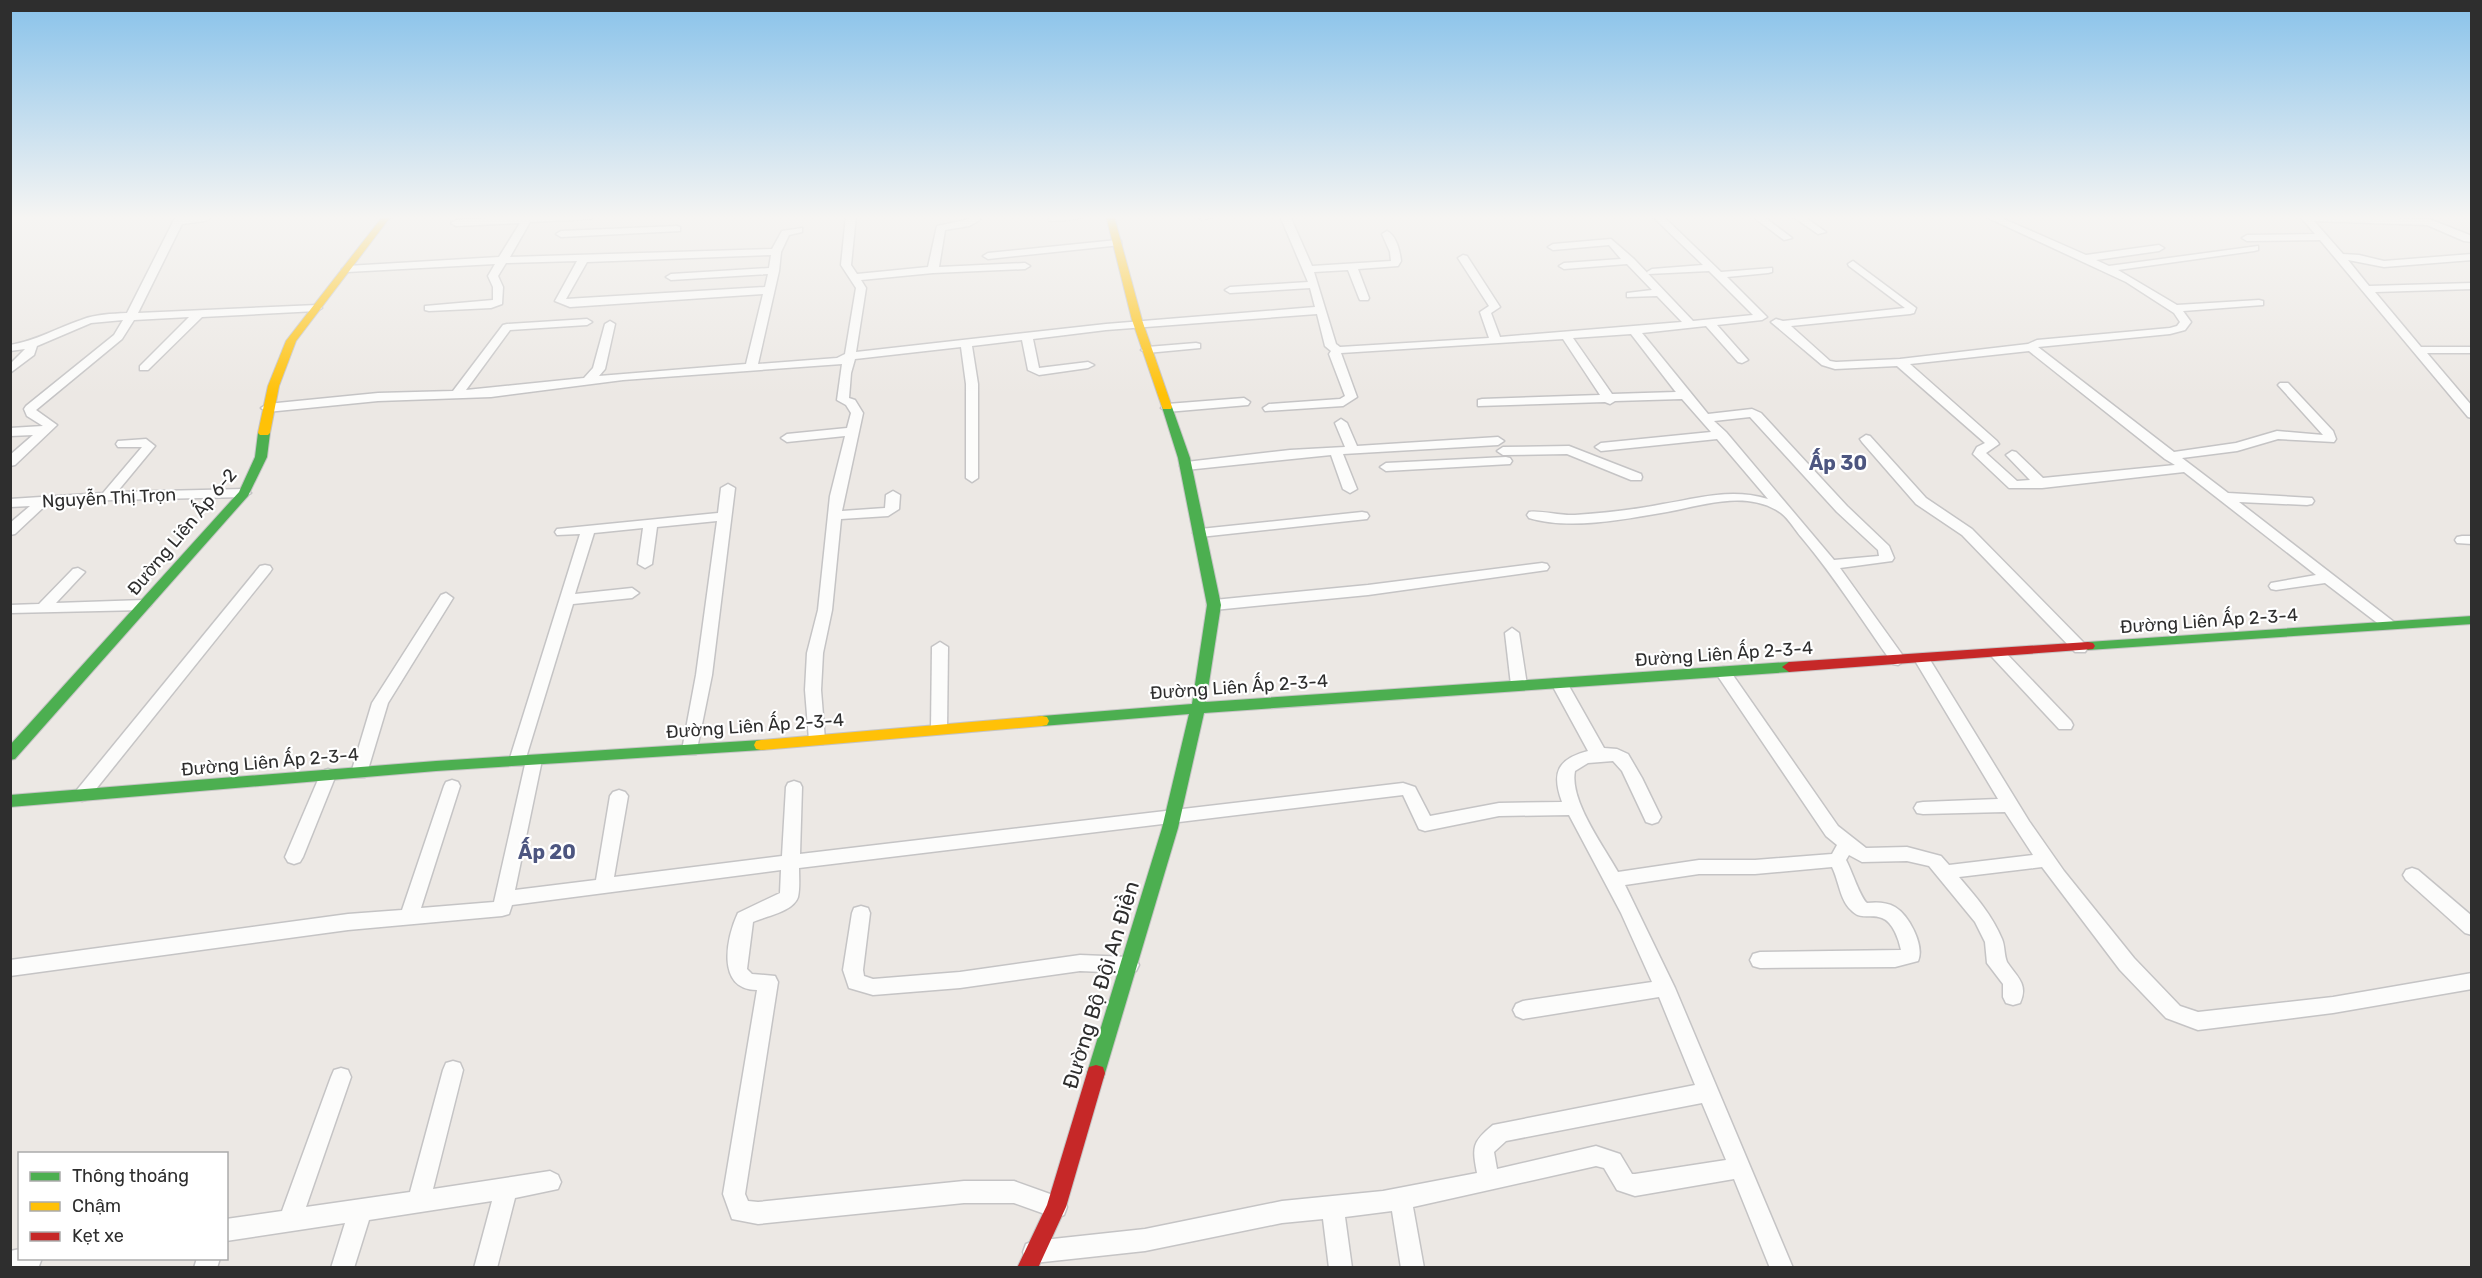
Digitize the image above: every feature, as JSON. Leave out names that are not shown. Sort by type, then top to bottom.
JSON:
[{"type":"street","points":[[10,462],[51,424],[31,413],[30,409],[118,337],[132,316],[152,276]]},
{"type":"street","name":"Đường Liên Ấp 6-2","points":[[10,755],[244,493],[261,457],[267,408],[280,364],[291,341],[342,276]]},
{"type":"street","points":[[429,308],[495,304],[499,299],[498,286],[493,276]]},
{"type":"street","points":[[574,276],[561,296],[563,303],[769,290]]},
{"type":"street","points":[[671,278],[712,276]]},
{"type":"street","points":[[751,368],[773,276]]},
{"type":"street","points":[[817,740],[813,690],[815,653],[825,610],[835,515],[848,444],[857,413],[851,404],[843,400],[845,373],[861,288],[856,277],[871,276]]},
{"type":"street","name":"Đường Bộ Đội An Điền","points":[[1030,1260],[1056,1207],[1173,817],[1198,708],[1214,605],[1186,466],[1138,324],[1125,276]]},
{"type":"street","points":[[1310,276],[1331,346],[1338,350],[1566,336],[1762,317],[1782,324],[1826,363],[1835,366],[1900,362],[2031,347],[2037,343],[2170,331],[2181,328],[2186,322],[2185,317],[2176,308],[2119,276]]},
{"type":"street","points":[[1356,276],[1364,298]]},
{"type":"street","points":[[1475,276],[1495,307],[1485,312],[1496,341]]},
{"type":"street","points":[[1644,276],[1690,324]]},
{"type":"street","points":[[1720,276],[1762,317]]},
{"type":"street","points":[[1782,324],[1817,318],[1911,311],[1911,308],[1868,276]]},
{"type":"street","points":[[2355,276],[2472,414]]},
{"type":"street","points":[[1230,290],[1314,285]]},
{"type":"street","points":[[2366,289],[2472,286]]},
{"type":"street","points":[[1631,295],[1660,292]]},
{"type":"street","points":[[2176,308],[2259,303]]},
{"type":"street","points":[[10,348],[31,346],[87,320],[200,312],[317,308]]},
{"type":"street","points":[[267,408],[378,397],[535,389],[588,381],[839,361],[850,356],[1138,324],[1322,310]]},
{"type":"street","points":[[144,368],[200,312]]},
{"type":"street","points":[[457,394],[507,327],[587,322]]},
{"type":"street","points":[[1708,322],[1742,360]]},
{"type":"street","points":[[588,381],[599,369],[610,324]]},
{"type":"street","points":[[1634,330],[1830,565],[1898,660]]},
{"type":"street","points":[[1566,336],[1610,400]]},
{"type":"street","points":[[1027,337],[1034,370],[1039,372],[1088,365]]},
{"type":"street","points":[[966,344],[972,384],[972,478]]},
{"type":"street","points":[[10,370],[30,353],[31,346]]},
{"type":"street","points":[[1147,350],[1196,346]]},
{"type":"street","points":[[2031,347],[2389,625]]},
{"type":"street","points":[[1269,408],[1343,402],[1351,397],[1335,354],[1338,350]]},
{"type":"street","points":[[2418,350],[2472,350]]},
{"type":"street","points":[[1900,362],[1993,444],[1980,450],[1979,454],[2014,485],[2186,468]]},
{"type":"street","points":[[2169,456],[2237,447],[2277,435],[2330,439],[2329,434],[2284,385]]},
{"type":"street","points":[[1482,403],[1610,400],[1686,395]]},
{"type":"street","points":[[1167,408],[1244,402]]},
{"type":"street","points":[[1707,418],[1752,413],[1757,416],[1842,509],[1884,549],[1887,558],[1830,565]]},
{"type":"street","points":[[1341,423],[1352,449]]},
{"type":"street","points":[[10,432],[44,431]]},
{"type":"street","points":[[787,438],[853,431]]},
{"type":"street","points":[[1601,447],[1722,435]]},
{"type":"street","points":[[1866,439],[1921,501],[1966,532],[2080,648]]},
{"type":"street","points":[[106,496],[150,446],[144,443],[122,444]]},
{"type":"street","points":[[1186,466],[1352,449],[1569,450],[1636,477]]},
{"type":"street","points":[[1335,450],[1350,489]]},
{"type":"street","points":[[1386,467],[1502,451]]},
{"type":"street","points":[[2012,455],[2042,484]]},
{"type":"street","points":[[690,750],[704,675],[729,488]]},
{"type":"street","name":"Nguyễn Thị Trọn","points":[[10,503],[106,496],[244,493]]},
{"type":"street","points":[[835,515],[888,512],[892,508],[893,495]]},
{"type":"street","points":[[1534,515],[1547,520],[1569,520],[1671,507],[1699,499],[1727,497],[1755,498],[1786,511]]},
{"type":"street","points":[[2224,497],[2307,501]]},
{"type":"street","points":[[10,531],[43,501]]},
{"type":"street","points":[[562,532],[724,516]]},
{"type":"street","points":[[1200,533],[1362,516]]},
{"type":"street","points":[[645,564],[651,523]]},
{"type":"street","points":[[10,968],[348,922],[502,909],[526,761],[565,600],[588,530]]},
{"type":"street","points":[[1214,605],[1368,590],[1542,567]]},
{"type":"street","points":[[82,795],[264,569]]},
{"type":"street","points":[[42,609],[78,572]]},
{"type":"street","points":[[2276,586],[2328,578]]},
{"type":"street","points":[[565,600],[632,593]]},
{"type":"street","points":[[359,773],[380,703],[446,598]]},
{"type":"street","points":[[14,609],[144,605]]},
{"type":"street","name":"Đường Liên Ấp 2-3-4","points":[[10,801],[328,775],[690,750],[1198,708],[2472,620]]},
{"type":"street","points":[[1512,633],[1519,685]]},
{"type":"street","points":[[939,729],[940,647]]},
{"type":"street","points":[[1998,654],[2065,725]]},
{"type":"street","points":[[1922,659],[2046,860],[2127,964],[2173,1012],[2198,1021],[2334,1005],[2472,981]]},
{"type":"street","points":[[1723,672],[1832,831],[1862,855],[1907,854],[1935,861],[1946,872],[1988,927],[1994,942],[1997,963],[2013,982],[2013,997]]},
{"type":"street","points":[[1559,683],[1599,755]]},
{"type":"street","points":[[1652,817],[1622,758],[1613,754],[1599,755],[1576,760],[1568,768],[1565,778],[1574,810],[1630,911],[1665,988],[1782,1268]]},
{"type":"street","points":[[294,857],[328,775]]},
{"type":"street","points":[[409,918],[452,786]]},
{"type":"street","points":[[794,786],[789,896],[780,906],[759,910],[745,918],[739,944],[737,971],[747,982],[768,982],[734,1194],[740,1211],[758,1213],[859,1201],[984,1192],[1014,1192],[1056,1207]]},
{"type":"street","points":[[504,899],[790,862],[1403,789],[1409,791],[1425,824],[1447,818],[1546,806],[1574,810]]},
{"type":"street","points":[[604,885],[620,796]]},
{"type":"street","points":[[1923,808],[2010,805]]},
{"type":"street","points":[[1837,860],[1847,843]]},
{"type":"street","points":[[1614,880],[1699,867],[1755,867],[1837,860]]},
{"type":"street","points":[[1760,960],[1895,959],[1911,955],[1910,947],[1893,916],[1883,910],[1863,910],[1852,900],[1849,895],[1850,886],[1837,860]]},
{"type":"street","points":[[1946,872],[2046,860]]},
{"type":"street","points":[[2412,875],[2472,928]]},
{"type":"street","points":[[861,913],[853,970],[856,982],[873,987],[960,981],[1080,963],[1129,965]]},
{"type":"street","points":[[1524,1010],[1665,988]]},
{"type":"street","points":[[418,1202],[453,1070]]},
{"type":"street","points":[[290,1220],[341,1077]]},
{"type":"street","points":[[1489,1181],[1483,1150],[1488,1142],[1501,1132],[1708,1092]]},
{"type":"street","points":[[1030,1260],[1145,1240],[1282,1212],[1401,1199],[1596,1156],[1606,1156],[1612,1159],[1621,1177],[1629,1184],[1649,1184],[1740,1168]]},
{"type":"street","points":[[228,1230],[550,1182]]},
{"type":"street","points":[[485,1268],[506,1189]]},
{"type":"street","points":[[1401,1199],[1413,1268]]},
{"type":"street","points":[[1333,1207],[1341,1268]]},
{"type":"street","points":[[342,1268],[361,1210]]},
{"type":"traffic: fast","points":[[1096,1073],[1170,828],[1198,708],[1214,605],[1184,458],[1167,407]]},
{"type":"traffic: fast","points":[[10,755],[244,493],[261,457],[264,433]]},
{"type":"traffic: fast","points":[[2088,646],[2472,620]]},
{"type":"traffic: fast","points":[[1042,721],[1789,667]]},
{"type":"traffic: fast","points":[[10,801],[436,766],[761,745]]},
{"type":"traffic: slow","points":[[264,433],[274,386],[291,341],[341,276]]},
{"type":"traffic: slow","points":[[1125,276],[1137,320],[1167,407]]},
{"type":"traffic: slow","points":[[761,745],[1042,721]]},
{"type":"traffic: jam","points":[[1789,667],[2088,646]]},
{"type":"traffic: jam","points":[[1027,1268],[1056,1207],[1096,1073]]},
{"type":"district","name":"Ấp 30","points":[[1838,463]]},
{"type":"district","name":"Ấp 20","points":[[547,852]]}]
